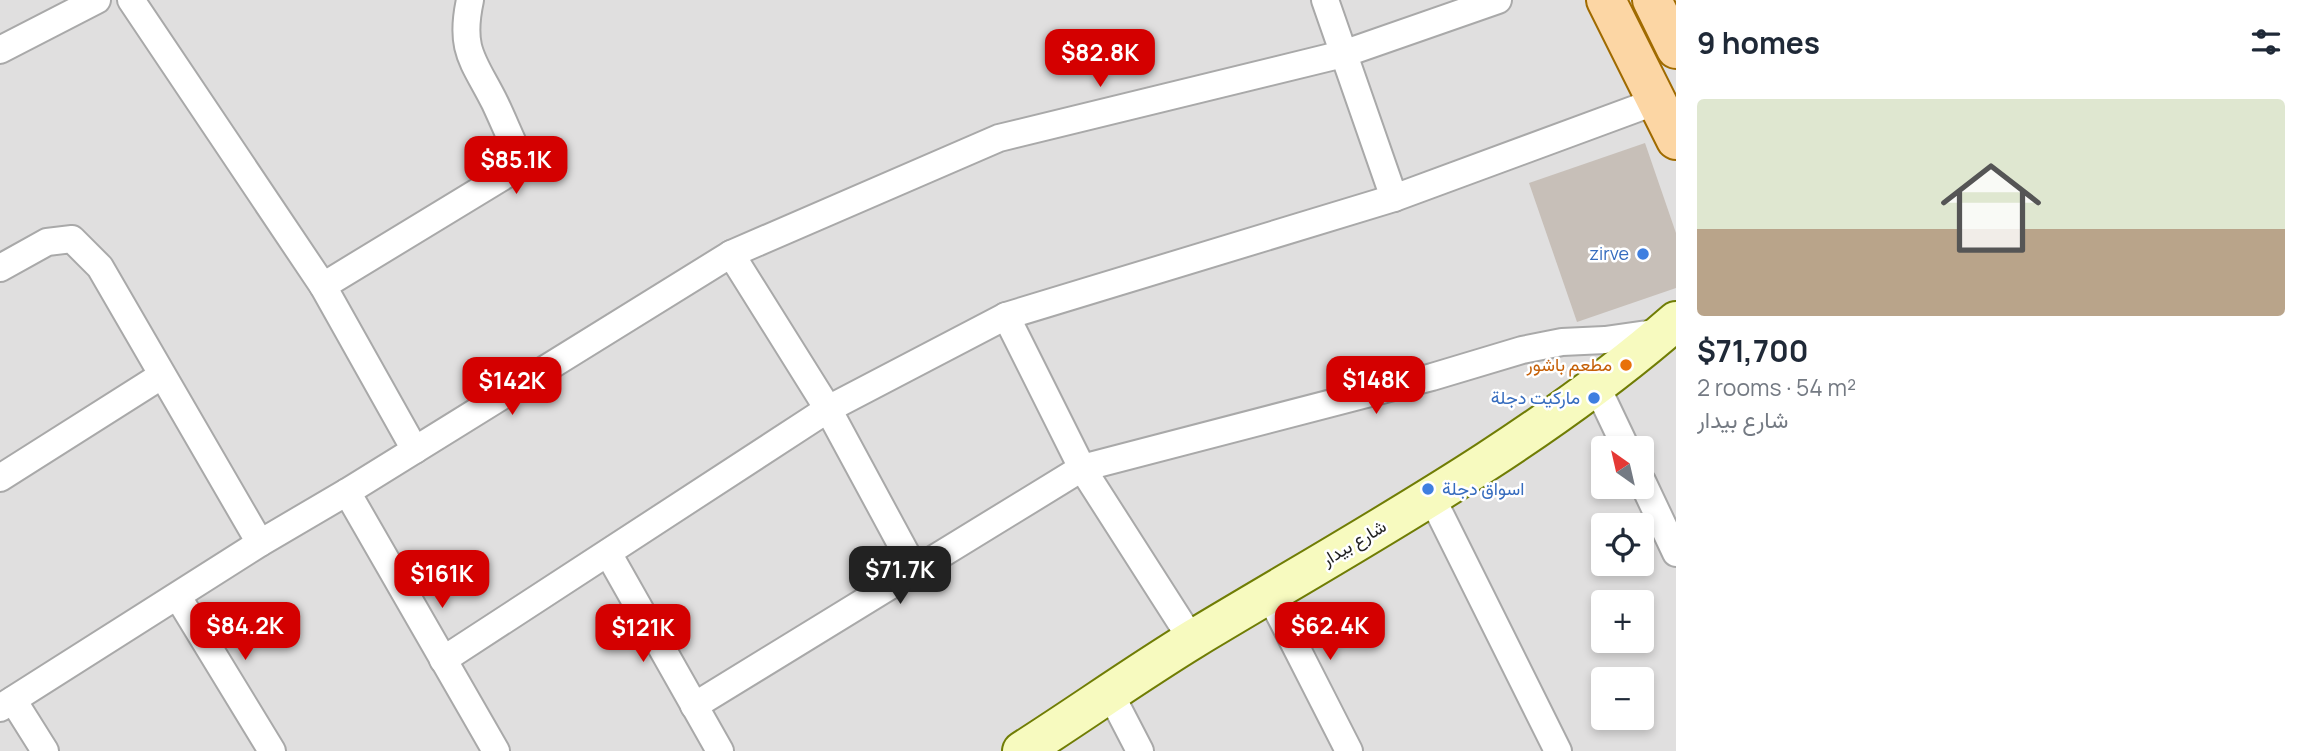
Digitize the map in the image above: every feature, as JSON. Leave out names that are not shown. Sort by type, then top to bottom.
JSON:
[{"type":"main road","points":[[1606,0],[1676,140]]},
{"type":"main road","points":[[1652,0],[1676,49]]},
{"type":"main road","name":"شارع بيدار","points":[[1022,751],[1192,640],[1431,496],[1596,385],[1670,327]]},
{"type":"street","points":[[0,50],[96,0]]},
{"type":"street","points":[[131,0],[323,286],[415,450]]},
{"type":"street","points":[[323,286],[507,174],[517,154],[494,102],[470,62],[464,25],[470,0]]},
{"type":"street","points":[[1325,0],[1394,198]]},
{"type":"street","points":[[45,751],[6,704],[260,543],[731,254],[999,138],[1343,54],[1498,0]]},
{"type":"street","points":[[443,660],[828,409],[1006,316],[1394,198],[1657,101]]},
{"type":"street","points":[[0,268],[47,242],[72,239],[100,267],[260,543]]},
{"type":"street","points":[[731,254],[828,409],[915,570]]},
{"type":"street","points":[[1006,316],[1082,468],[1192,640]]},
{"type":"street","points":[[694,706],[1082,468],[1432,377],[1522,350],[1562,342],[1605,340],[1670,327]]},
{"type":"street","points":[[0,478],[161,376]]},
{"type":"street","points":[[1596,385],[1620,436]]},
{"type":"street","points":[[347,492],[496,751]]},
{"type":"street","points":[[1431,496],[1558,751]]},
{"type":"street","points":[[1650,499],[1676,553]]},
{"type":"street","points":[[608,553],[720,751]]},
{"type":"street","points":[[1269,594],[1349,751]]},
{"type":"street","points":[[178,597],[272,751]]},
{"type":"street","points":[[1111,695],[1140,751]]},
{"type":"shaded area","points":[[0,0],[1676,0],[1676,751],[0,751]]},
{"type":"building","points":[[1645,143],[1676,233],[1676,288],[1577,322],[1529,183]]},
{"type":"place","name":"zirve","points":[[1643,254]]},
{"type":"place","name":"مطعم باشور","points":[[1626,365]]},
{"type":"place","name":"ماركيت دجلة","points":[[1594,398]]},
{"type":"place","name":"اسواق دجلة","points":[[1428,489]]}]
